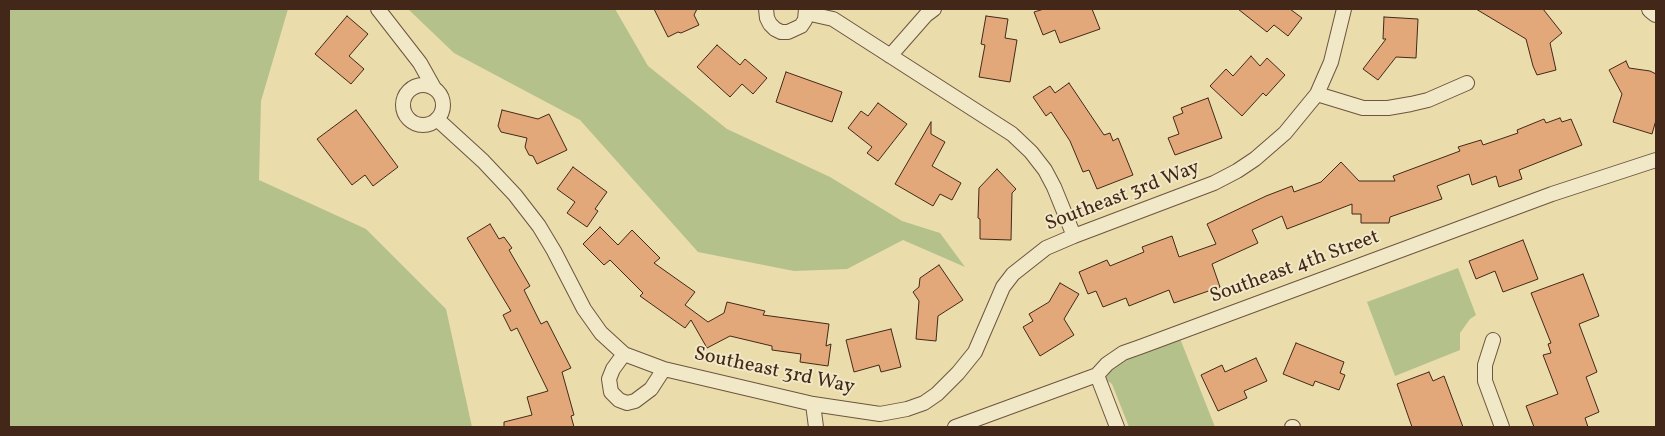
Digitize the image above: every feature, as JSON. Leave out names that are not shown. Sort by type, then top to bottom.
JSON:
[{"type":"street","points":[[378,9],[420,63],[442,99],[442,106],[437,119],[431,123],[418,124],[406,116],[402,103],[408,91],[421,85],[434,88]]},
{"type":"street","points":[[766,9],[770,24],[781,32],[788,32],[801,26],[805,20],[806,11],[832,19],[1012,134],[1031,152],[1045,170],[1074,236]]},
{"type":"street","points":[[890,56],[926,15],[934,9]]},
{"type":"street","name":"Southeast 3rd Way","points":[[437,119],[483,161],[515,194],[539,226],[584,308],[601,333],[624,354],[664,369],[813,404],[880,414],[907,409],[924,403],[937,394],[958,374],[974,352],[1003,287],[1013,274],[1046,248],[1214,183],[1255,159],[1285,133],[1317,94],[1331,62],[1344,9]]},
{"type":"street","points":[[1651,9],[1656,13]]},
{"type":"street","points":[[1317,94],[1362,108],[1388,108],[1428,100],[1467,83]]},
{"type":"street","name":"Southeast 4th Street","points":[[955,427],[1097,375],[1107,364],[1140,347],[1552,194],[1656,160]]},
{"type":"street","points":[[1493,340],[1485,365],[1485,381],[1502,427]]},
{"type":"street","name":"Southeast 3rd Way","points":[[624,354],[609,379],[612,392],[619,400],[627,403],[635,401],[650,389],[664,369]]},
{"type":"street","points":[[1097,375],[1117,427]]},
{"type":"street","points":[[813,404],[816,427]]},
{"type":"green space","points":[[9,9],[288,9],[261,101],[259,180],[366,229],[446,309],[472,427],[9,427]]},
{"type":"green space","points":[[408,9],[615,9],[648,66],[727,129],[830,177],[902,221],[940,233],[965,267],[903,240],[847,269],[794,271],[698,252],[580,120],[454,53]]},
{"type":"green space","points":[[1458,268],[1476,315],[1470,319],[1460,333],[1460,350],[1395,376],[1367,302]]},
{"type":"green space","points":[[1179,336],[1215,427],[1129,427],[1112,384],[1105,379],[1113,367],[1131,356]]},
{"type":"building","points":[[654,9],[697,9],[694,15],[699,25],[668,37]]},
{"type":"building","points":[[1044,9],[1092,9],[1100,29],[1060,43],[1055,30],[1043,35],[1034,12]]},
{"type":"building","points":[[1238,9],[1290,9],[1302,18],[1288,36],[1274,25],[1267,32]]},
{"type":"building","points":[[1476,9],[1543,9],[1562,33],[1550,43],[1556,70],[1537,75],[1526,39]]},
{"type":"building","points":[[347,16],[368,34],[349,56],[364,69],[351,84],[315,54]]},
{"type":"building","points":[[986,16],[1008,19],[1005,38],[1017,40],[1010,82],[979,77],[985,45],[981,44]]},
{"type":"building","points":[[1384,17],[1418,19],[1416,58],[1396,57],[1378,80],[1363,69],[1386,39],[1383,39]]},
{"type":"building","points":[[717,45],[740,65],[745,59],[767,78],[753,94],[742,84],[730,97],[697,67]]},
{"type":"building","points":[[1251,56],[1260,66],[1267,58],[1285,75],[1266,96],[1263,93],[1242,116],[1210,86],[1226,69],[1233,76]]},
{"type":"building","points":[[1626,61],[1629,68],[1650,71],[1656,74],[1656,120],[1652,134],[1613,122],[1622,94],[1609,70]]},
{"type":"building","points":[[786,72],[842,92],[832,122],[776,102]]},
{"type":"building","points":[[1069,83],[1104,135],[1110,133],[1113,141],[1118,138],[1133,175],[1097,189],[1089,170],[1083,172],[1070,141],[1051,112],[1046,116],[1033,97],[1050,86],[1055,93]]},
{"type":"building","points":[[1208,98],[1222,138],[1175,155],[1168,138],[1179,134],[1173,117],[1183,113],[1181,108]]},
{"type":"building","points":[[878,103],[907,124],[878,161],[867,153],[872,147],[848,128],[861,111],[868,116]]},
{"type":"building","points":[[356,110],[398,167],[373,186],[365,175],[352,185],[317,139]]},
{"type":"building","points":[[502,110],[538,119],[549,114],[567,150],[537,164],[525,147],[527,138],[501,132],[498,126]]},
{"type":"building","points":[[1560,118],[1562,122],[1571,119],[1582,145],[1519,170],[1522,179],[1499,187],[1496,176],[1472,185],[1469,174],[1437,186],[1442,199],[1390,217],[1389,223],[1361,223],[1361,214],[1352,214],[1352,204],[1287,229],[1282,216],[1252,230],[1258,243],[1212,264],[1220,287],[1174,303],[1169,290],[1129,306],[1126,298],[1103,307],[1096,291],[1088,294],[1079,272],[1107,260],[1110,266],[1144,252],[1142,247],[1172,236],[1179,257],[1216,244],[1207,224],[1292,186],[1294,192],[1321,182],[1341,162],[1359,181],[1395,181],[1393,176],[1460,151],[1458,147],[1481,140],[1483,145],[1518,133],[1517,130],[1544,119],[1546,123]]},
{"type":"building","points":[[931,122],[931,134],[945,142],[932,166],[961,183],[952,200],[940,194],[933,206],[895,184]]},
{"type":"building","points":[[573,167],[607,192],[595,209],[598,211],[587,227],[567,213],[575,202],[557,189]]},
{"type":"building","points":[[997,169],[1016,189],[1012,193],[1011,240],[980,239],[980,219],[978,218],[979,188]]},
{"type":"building","points":[[490,224],[499,239],[504,237],[512,248],[509,250],[530,286],[524,290],[541,324],[547,321],[571,368],[562,372],[574,415],[571,416],[574,427],[504,427],[504,422],[532,415],[527,397],[548,391],[517,328],[511,331],[503,315],[511,311],[467,238]]},
{"type":"building","points":[[600,227],[618,245],[632,230],[660,258],[654,263],[695,292],[685,305],[708,322],[724,313],[727,302],[765,311],[763,315],[829,324],[826,346],[831,344],[828,366],[800,362],[801,354],[772,350],[772,346],[730,336],[707,348],[691,320],[685,328],[640,296],[643,293],[610,260],[604,265],[583,244]]},
{"type":"building","points":[[1523,240],[1538,279],[1503,292],[1495,271],[1476,279],[1469,261]]},
{"type":"building","points":[[939,265],[963,300],[938,316],[936,341],[916,339],[919,301],[913,292],[919,287],[920,278]]},
{"type":"building","points":[[1583,274],[1599,316],[1579,324],[1597,372],[1586,377],[1599,412],[1585,418],[1588,427],[1534,427],[1526,406],[1558,394],[1543,355],[1551,353],[1548,344],[1551,343],[1531,293]]},
{"type":"building","points":[[1060,283],[1079,294],[1064,319],[1074,335],[1040,356],[1023,327],[1033,321],[1029,314],[1049,302]]},
{"type":"building","points":[[891,329],[901,367],[881,372],[879,365],[854,372],[846,340]]},
{"type":"building","points":[[1296,343],[1344,362],[1340,373],[1345,375],[1339,390],[1315,381],[1313,386],[1283,374]]},
{"type":"building","points":[[1256,358],[1267,381],[1244,391],[1247,398],[1218,411],[1201,375],[1222,365],[1225,372]]},
{"type":"building","points":[[1429,372],[1433,381],[1444,376],[1463,427],[1412,427],[1397,384]]}]
